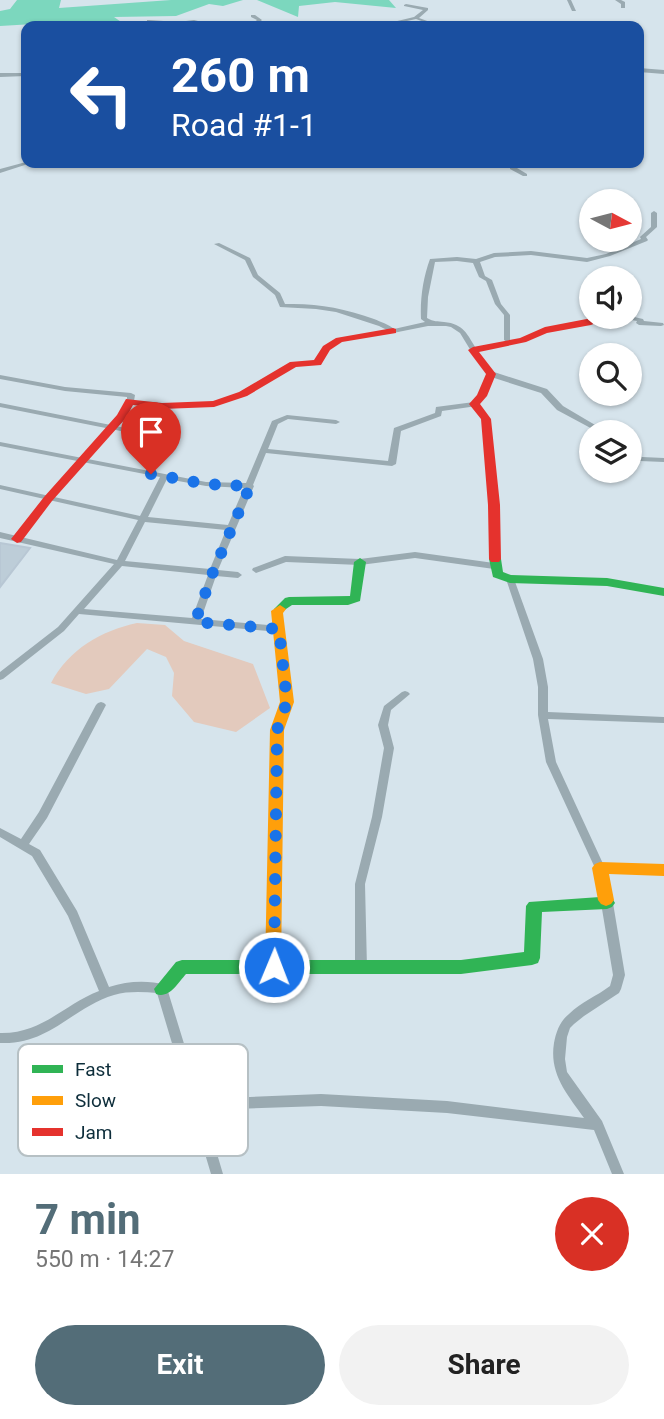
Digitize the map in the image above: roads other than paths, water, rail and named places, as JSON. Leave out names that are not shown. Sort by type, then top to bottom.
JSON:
[{"type":"street","points":[[569,0],[574,10]]},
{"type":"street","points":[[617,0],[623,3],[623,7]]},
{"type":"street","points":[[404,21],[416,18],[426,9],[406,5]]},
{"type":"street","points":[[253,16],[259,21]]},
{"type":"street","points":[[416,18],[425,21]]},
{"type":"street","points":[[644,70],[664,72]]},
{"type":"street","points":[[0,75],[21,75]]},
{"type":"street","points":[[0,170],[21,165]]},
{"type":"street","points":[[512,168],[525,175]]},
{"type":"street","points":[[433,324],[424,319],[425,282],[432,260],[476,261],[494,255],[531,253],[575,261],[608,256],[645,240],[643,237],[654,227],[654,213]]},
{"type":"street","points":[[217,244],[248,260],[255,276],[278,294],[282,306],[341,308],[384,324],[393,331]]},
{"type":"street","points":[[476,261],[482,277],[489,281],[498,304],[508,315],[507,340]]},
{"type":"street","points":[[642,323],[661,324]]},
{"type":"street","points":[[130,401],[162,406],[214,404],[243,394],[294,364],[317,363],[325,350],[332,345],[362,335],[433,324],[447,325],[462,331],[472,350],[491,374],[544,391],[560,408],[582,420]]},
{"type":"street","points":[[472,350],[507,340],[524,341],[535,333],[566,327],[579,328]]},
{"type":"street","points":[[266,451],[392,464],[397,430],[438,414],[439,410],[474,404],[482,396],[491,374]]},
{"type":"street","points":[[0,377],[65,389],[131,395],[122,416],[48,499],[17,539]]},
{"type":"street","points":[[474,404],[486,419],[483,426],[489,453],[496,526],[494,566],[497,574],[510,579],[591,580],[642,586],[664,592]]},
{"type":"street","points":[[0,405],[108,429],[146,434]]},
{"type":"street","points":[[195,622],[275,423],[287,417],[336,422]]},
{"type":"street","points":[[0,444],[206,484],[250,486]]},
{"type":"street","points":[[642,459],[664,460]]},
{"type":"street","points":[[0,677],[61,629],[120,563],[165,476]]},
{"type":"street","points":[[0,487],[143,519],[232,528]]},
{"type":"street","points":[[0,536],[120,563],[238,575]]},
{"type":"street","points":[[256,570],[285,559],[360,562],[415,555],[494,566]]},
{"type":"street","points":[[274,967],[277,730],[287,702],[277,611],[289,601],[348,601],[356,598],[360,562]]},
{"type":"street","points":[[510,579],[538,659],[543,687],[542,715],[551,762],[600,868],[607,903],[619,975],[615,989],[570,1020],[562,1034],[559,1055],[562,1074],[598,1125],[618,1174]]},
{"type":"street","points":[[77,611],[279,629]]},
{"type":"street","points":[[361,968],[360,884],[377,817],[389,748],[383,725],[387,708],[405,694]]},
{"type":"street","points":[[22,845],[43,815],[101,705]]},
{"type":"street","points":[[542,715],[664,720]]},
{"type":"street","points":[[0,832],[36,853],[73,914],[106,993]]},
{"type":"street","points":[[600,868],[664,870]]},
{"type":"street","points":[[162,989],[182,967],[461,967],[532,958],[534,906],[607,903]]},
{"type":"street","points":[[0,1038],[12,1040],[30,1034],[106,993],[140,985],[162,989]]},
{"type":"street","points":[[162,989],[179,1044]]},
{"type":"street","points":[[248,1103],[321,1100],[447,1107],[598,1125]]},
{"type":"street","points":[[212,1156],[217,1174]]}]
